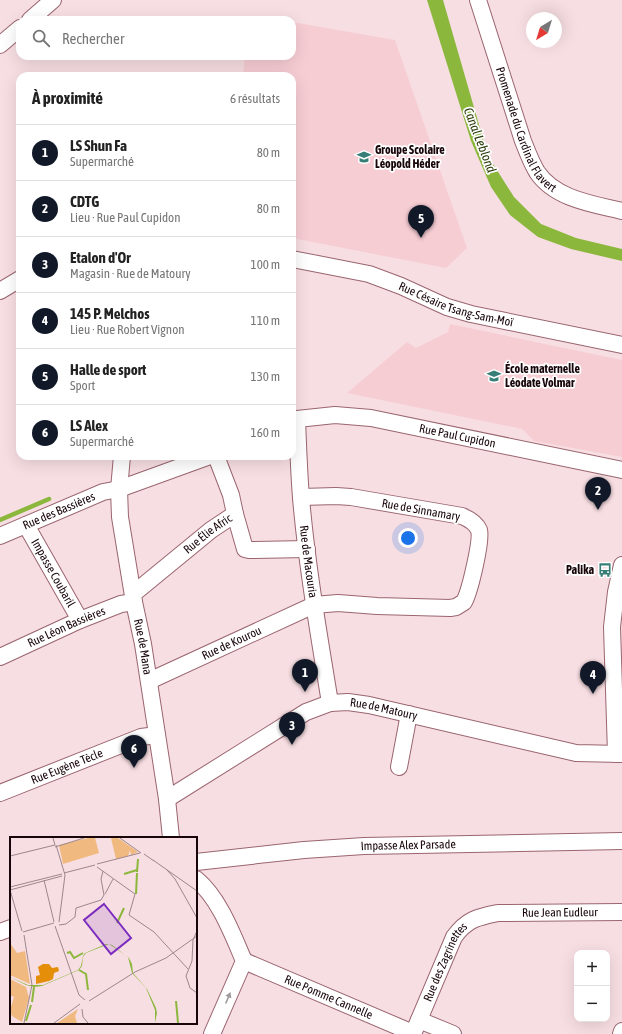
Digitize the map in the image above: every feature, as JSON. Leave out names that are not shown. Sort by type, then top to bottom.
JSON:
[{"type":"street","points":[[35,16],[53,0]]},
{"type":"street","name":"Promenade du Cardinal Flavert","points":[[478,0],[523,141],[538,173],[544,180],[562,193],[622,212]]},
{"type":"street","points":[[0,45],[16,31]]},
{"type":"street","name":"Rue Césaire Tsang-Sam-Moï","points":[[296,260],[369,274],[401,286],[447,307],[471,314],[622,345]]},
{"type":"street","points":[[0,291],[16,281]]},
{"type":"street","name":"Rue Paul Cupidon","points":[[296,420],[335,415],[371,418],[622,470]]},
{"type":"street","name":"Rue de Macouria","points":[[296,433],[301,497],[314,605],[330,703]]},
{"type":"street","name":"Rue de Mana","points":[[122,460],[119,489],[120,517],[149,681],[172,837]]},
{"type":"street","points":[[119,489],[199,460]]},
{"type":"street","name":"Rue Élie Afric","points":[[134,598],[211,530],[236,514],[231,495],[218,460]]},
{"type":"street","name":"Rue des Bassières","points":[[0,536],[103,492],[119,489]]},
{"type":"street","name":"Rue de Sinnamary","points":[[301,497],[351,497],[462,516],[477,526],[480,538],[466,598],[464,602],[456,607],[377,606],[338,603],[314,605]]},
{"type":"street","points":[[236,514],[245,549],[307,549]]},
{"type":"street","name":"Impasse Coubaril","points":[[26,525],[80,620]]},
{"type":"street","points":[[619,754],[612,627],[616,592],[622,565]]},
{"type":"street","name":"Rue Léon Bassières","points":[[0,657],[80,620],[134,598]]},
{"type":"street","name":"Rue de Kourou","points":[[149,681],[314,605]]},
{"type":"street","name":"Rue de Matoury","points":[[167,799],[306,712],[330,703],[348,702],[369,705],[576,753],[619,754]]},
{"type":"street","points":[[399,767],[409,714]]},
{"type":"street","name":"Rue Eugène Tècle","points":[[0,793],[141,737],[157,735]]},
{"type":"street","name":"Impasse Alex Parsade","points":[[197,862],[304,850],[364,846],[622,841]]},
{"type":"street","points":[[197,880],[204,886],[226,919],[244,961],[212,1034]]},
{"type":"street","name":"Rue Jean Eudleur","points":[[498,914],[622,912]]},
{"type":"street","name":"Rue des Zagrinettes","points":[[415,1029],[454,937],[458,931],[466,923],[478,916],[498,914]]},
{"type":"street","points":[[0,932],[10,928]]},
{"type":"street","name":"Rue Pomme Cannelle","points":[[244,961],[415,1029],[453,1034]]},
{"type":"shaded area","name":"Groupe Scolaire Léopold Héder","points":[[296,23],[395,40],[467,248],[446,268],[296,239],[296,72],[243,72],[245,60],[296,60]]},
{"type":"shaded area","name":"École maternelle Léodate Volmar","points":[[450,324],[622,360],[622,457],[534,441],[522,429],[347,393],[407,342],[416,348],[448,332]]},
{"type":"water","name":"Canal Leblond","points":[[427,0],[443,0],[488,156],[514,197],[541,224],[576,238],[622,249],[622,261],[571,249],[538,237],[510,215],[491,187],[471,141]]},
{"type":"waterway","points":[[0,520],[49,499]]},
{"type":"place","name":"Groupe Scolaire Léopold Héder","points":[[364,157]]},
{"type":"place","name":"Halle de sport","points":[[421,238]]},
{"type":"place","name":"École maternelle Léodate Volmar","points":[[494,376]]},
{"type":"place","name":"CDTG","points":[[598,510]]},
{"type":"place","name":"Palika","points":[[605,570]]},
{"type":"place","name":"LS Shun Fa","points":[[305,692]]},
{"type":"place","name":"145 P. Melchos","points":[[593,694]]},
{"type":"place","name":"Etalon d'Or","points":[[292,745]]},
{"type":"place","name":"LS Alex","points":[[134,768]]}]
